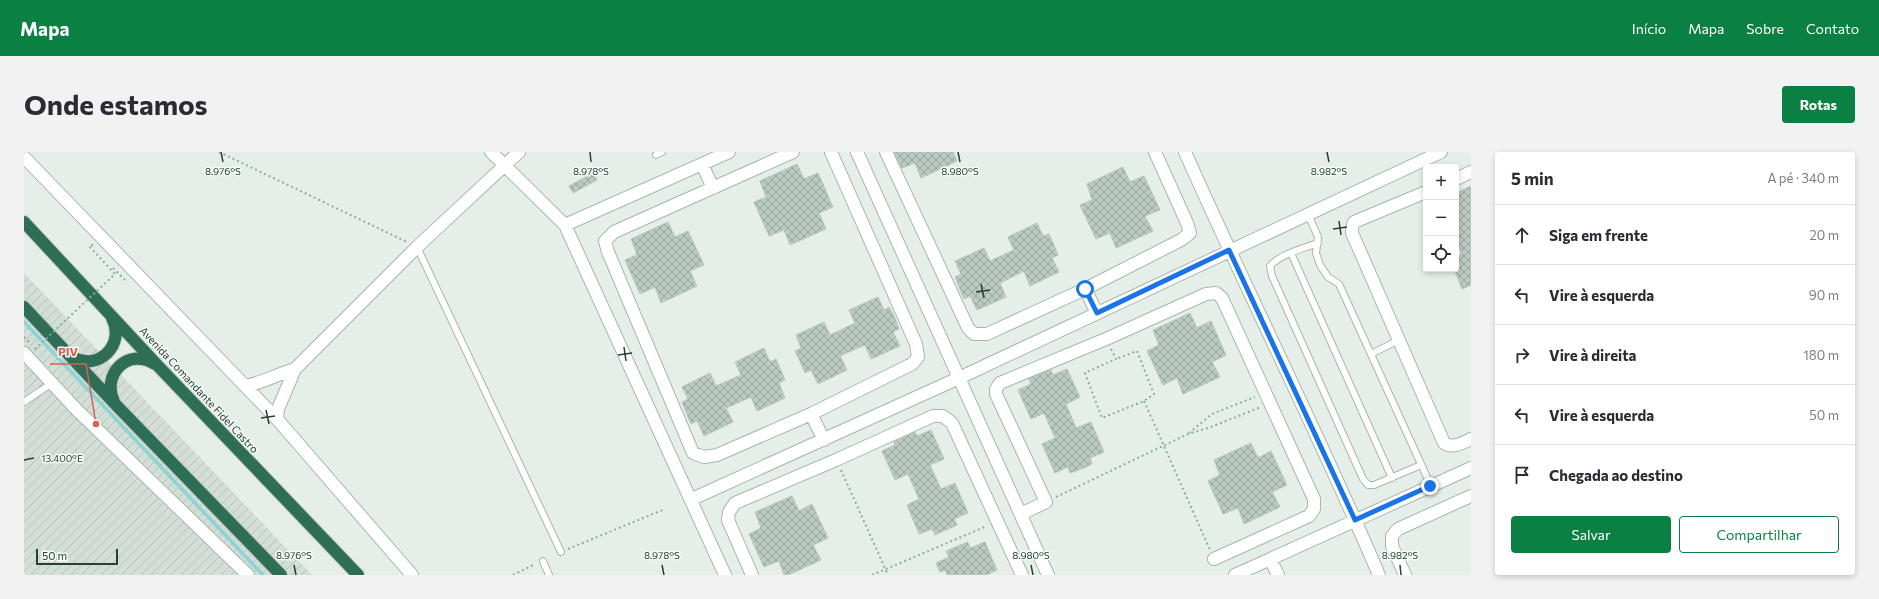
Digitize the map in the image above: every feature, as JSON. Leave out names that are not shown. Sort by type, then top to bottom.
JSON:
[{"type":"highway","name":"Avenida Comandante Fidel Castro","points":[[24,222],[159,367],[358,575]]},
{"type":"highway","points":[[24,307],[280,575]]},
{"type":"highway","points":[[70,355],[78,360],[92,362],[100,359],[111,350],[116,338],[116,329],[114,320],[108,312]]},
{"type":"highway","points":[[117,406],[110,393],[110,383],[113,374],[119,366],[128,361],[137,359],[151,362],[159,367]]},
{"type":"street","points":[[491,152],[565,225],[725,575]]},
{"type":"street","points":[[277,419],[278,409],[295,369],[417,247],[519,152]]},
{"type":"street","points":[[565,225],[729,152]]},
{"type":"street","points":[[793,152],[614,232],[605,241],[608,252],[693,453],[704,457],[717,455],[811,414],[912,364],[918,357],[916,344],[831,152]]},
{"type":"street","points":[[857,152],[1048,575]]},
{"type":"street","points":[[886,152],[968,328],[974,334],[987,334],[1085,289],[1181,240],[1190,233],[1156,152]]},
{"type":"street","points":[[1185,152],[1379,575]]},
{"type":"street","points":[[692,500],[959,378],[1229,250],[1441,152]]},
{"type":"street","points":[[24,157],[277,419],[412,575]]},
{"type":"street","points":[[702,164],[713,188]]},
{"type":"street","points":[[1459,178],[1471,172]]},
{"type":"street","points":[[1423,193],[1354,222],[1352,233],[1444,443],[1449,446],[1455,446],[1471,439]]},
{"type":"street","points":[[1085,289],[1097,313]]},
{"type":"street","points":[[1020,514],[1046,502],[996,389],[1000,383],[1106,339],[1206,294],[1216,293],[1222,298],[1268,398],[1314,500],[1314,509],[1309,516],[1214,560]]},
{"type":"street","points":[[30,351],[52,383],[76,409],[248,575]]},
{"type":"street","points":[[245,386],[258,383],[273,376],[295,369]]},
{"type":"street","points":[[811,414],[824,440]]},
{"type":"street","points":[[752,575],[728,520],[729,512],[735,503],[836,460],[933,416],[943,416],[952,423],[1022,575]]},
{"type":"street","points":[[1235,575],[1471,468]]},
{"type":"street","points":[[1405,575],[1392,546],[1392,536],[1398,529],[1471,496]]},
{"type":"street","points":[[1270,559],[1278,575]]},
{"type":"lane","points":[[1308,214],[1318,237],[1316,253],[1320,265],[1328,277],[1339,284],[1430,486]]},
{"type":"lane","points":[[1318,243],[1276,260],[1270,266],[1272,276],[1359,472],[1368,485],[1374,485],[1421,465]]},
{"type":"lane","points":[[417,247],[562,552]]},
{"type":"lane","points":[[1291,253],[1392,478]]},
{"type":"lane","points":[[1371,354],[1399,340]]},
{"type":"lane","points":[[24,402],[52,383]]},
{"type":"lane","points":[[543,561],[549,575]]},
{"type":"path","points":[[219,152],[417,247]]},
{"type":"path","points":[[30,351],[115,274],[89,246],[92,244],[125,280]]},
{"type":"path","points":[[1106,339],[1116,360]]},
{"type":"path","points":[[1137,351],[1154,394],[1144,401],[1102,418],[1085,374],[1116,360],[1137,351]]},
{"type":"path","points":[[1188,434],[1212,414],[1268,398]]},
{"type":"path","points":[[1046,502],[1188,434],[1211,427],[1268,398]]},
{"type":"path","points":[[1144,401],[1214,560]]},
{"type":"path","points":[[836,460],[888,575]]},
{"type":"path","points":[[562,552],[665,509]]},
{"type":"path","points":[[872,575],[998,521]]},
{"type":"path","points":[[512,575],[543,561]]},
{"type":"shaded area","points":[[24,273],[312,575],[24,575]]},
{"type":"building","points":[[894,152],[953,152],[957,161],[921,178],[915,163],[902,168]]},
{"type":"building","points":[[797,164],[804,179],[818,173],[833,207],[819,213],[826,229],[790,245],[784,230],[769,236],[754,202],[766,197],[760,181]]},
{"type":"building","points":[[1123,167],[1130,182],[1144,176],[1160,210],[1145,216],[1153,231],[1116,248],[1110,233],[1096,239],[1080,205],[1092,200],[1087,184]]},
{"type":"building","points":[[593,173],[597,180],[573,193],[569,186]]},
{"type":"building","points":[[1471,186],[1471,285],[1462,289],[1455,272],[1459,272],[1459,256],[1462,254],[1459,247],[1459,192]]},
{"type":"building","points":[[668,222],[675,237],[688,231],[704,265],[690,271],[697,286],[661,303],[655,287],[640,294],[625,260],[637,255],[631,239]]},
{"type":"building","points":[[1037,223],[1043,236],[1049,234],[1058,255],[1052,258],[1059,272],[1030,286],[1024,271],[1000,283],[1006,297],[977,310],[970,296],[964,299],[955,277],[961,274],[955,261],[984,248],[990,261],[1014,250],[1008,237]]},
{"type":"building","points":[[878,297],[884,310],[889,307],[894,316],[899,329],[893,332],[900,346],[871,359],[865,345],[840,356],[847,370],[818,384],[811,370],[805,373],[795,351],[801,348],[796,335],[824,322],[830,335],[855,323],[849,310]]},
{"type":"building","points":[[1190,313],[1197,328],[1211,321],[1226,355],[1212,362],[1220,377],[1183,394],[1177,378],[1163,385],[1147,351],[1159,345],[1153,330]]},
{"type":"building","points":[[764,348],[770,362],[776,359],[780,368],[785,380],[779,383],[785,398],[757,411],[751,397],[726,408],[733,422],[704,436],[697,421],[691,424],[682,402],[688,399],[682,387],[710,373],[716,386],[741,375],[735,362]]},
{"type":"building","points":[[1067,369],[1080,397],[1066,404],[1076,428],[1091,422],[1104,452],[1090,458],[1092,464],[1084,468],[1070,473],[1068,467],[1055,473],[1042,444],[1055,438],[1044,413],[1031,419],[1018,390],[1031,384],[1029,379],[1051,370],[1053,375]]},
{"type":"building","points":[[931,430],[944,459],[930,465],[941,489],[955,483],[968,513],[954,519],[957,525],[935,535],[932,529],[919,534],[907,505],[919,499],[908,474],[895,480],[882,451],[895,445],[894,442],[915,432],[917,436]]},
{"type":"building","points":[[1251,443],[1258,458],[1271,451],[1287,485],[1272,492],[1280,507],[1244,524],[1238,508],[1223,514],[1208,481],[1220,475],[1214,460]]},
{"type":"building","points":[[792,496],[799,511],[812,504],[828,538],[813,545],[821,560],[788,575],[784,575],[779,561],[764,567],[749,534],[761,528],[755,512]]},
{"type":"building","points":[[968,542],[970,548],[985,542],[997,570],[987,575],[947,575],[945,570],[940,572],[936,563],[949,557],[946,551]]},
{"type":"waterway","points":[[24,322],[263,575]]},
{"type":"place","name":"PIV","points":[[96,424]]},
{"type":"route","points":[[1085,289],[1097,313],[1229,250],[1355,520],[1430,486]]}]
